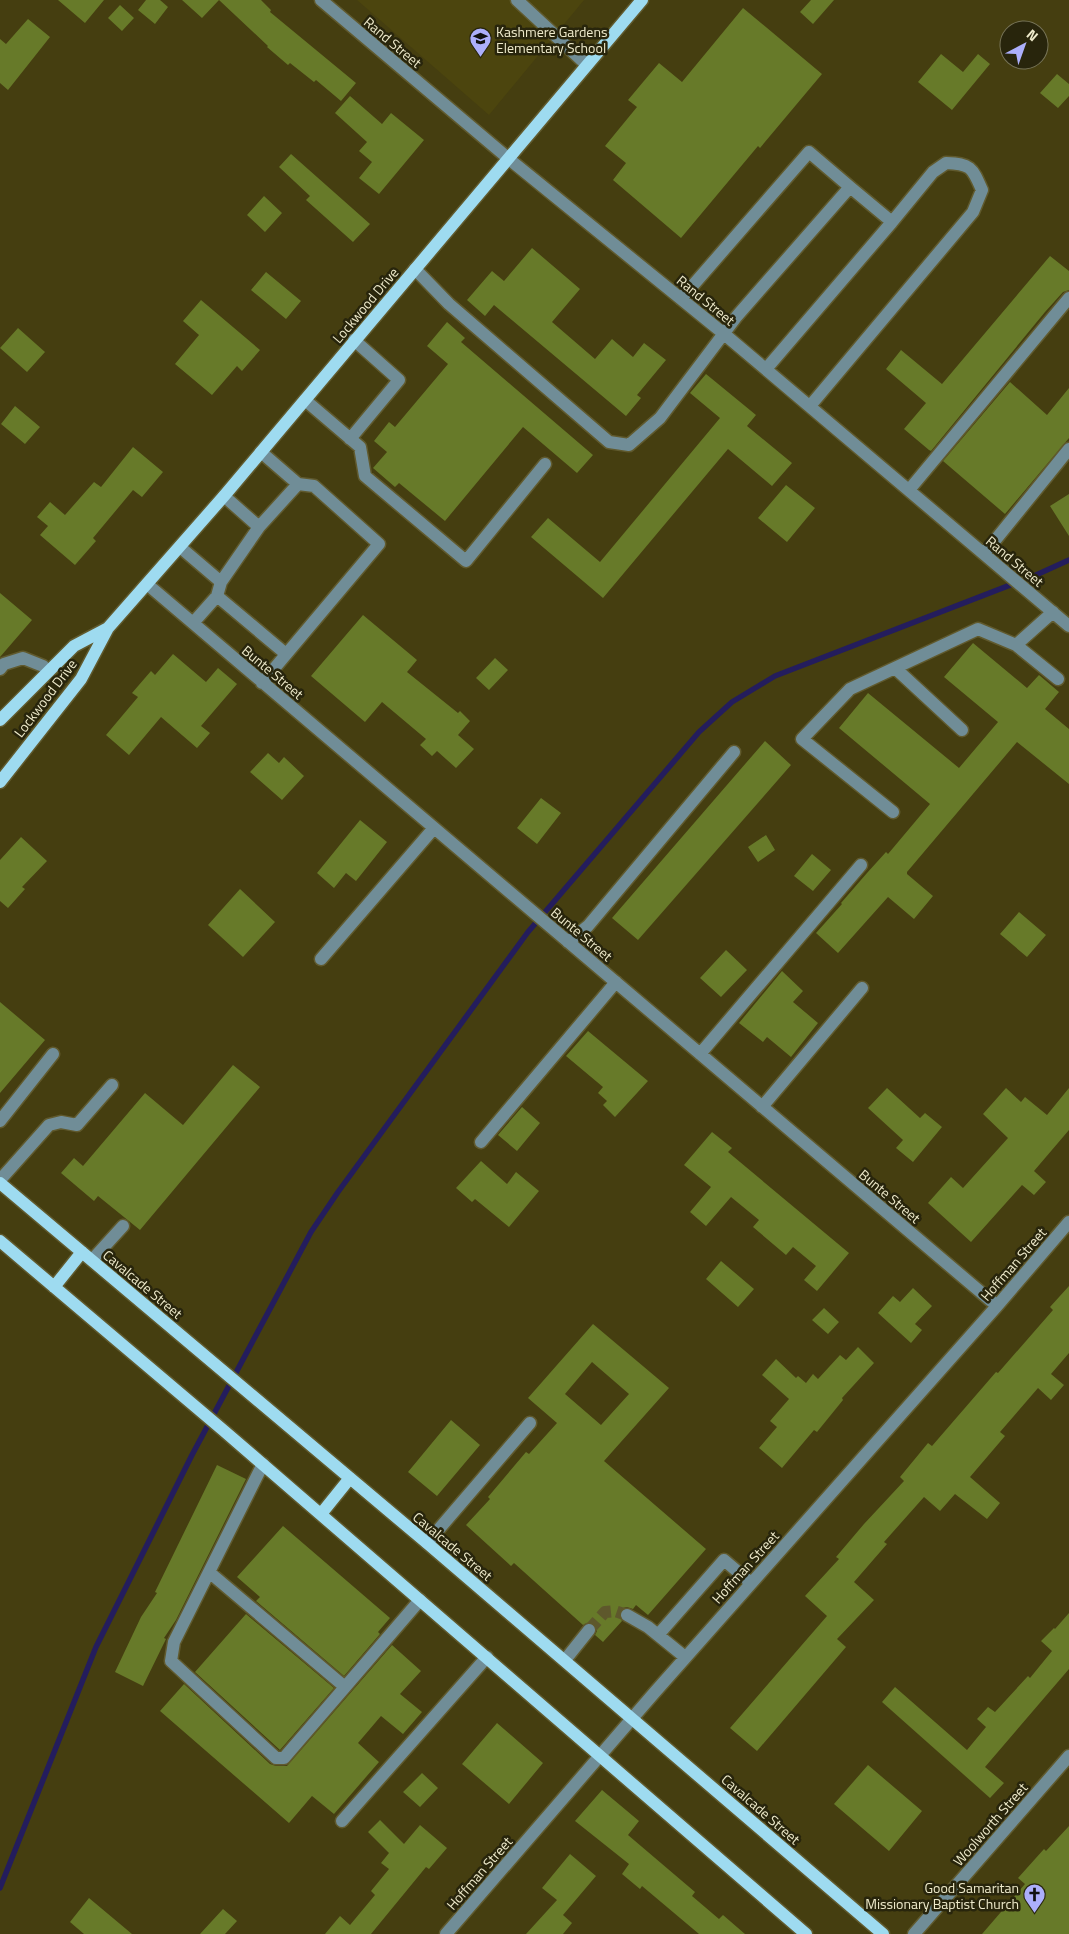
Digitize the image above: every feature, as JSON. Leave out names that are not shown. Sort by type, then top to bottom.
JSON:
[{"type":"main road","name":"Lockwood Drive","points":[[0,781],[81,679],[108,628],[224,496],[642,0]]},
{"type":"main road","name":"Lockwood Drive","points":[[3,712],[74,646],[108,628]]},
{"type":"main road","name":"Cavalcade Street","points":[[0,1182],[565,1660],[883,1934]]},
{"type":"main road","points":[[0,1241],[224,1430],[806,1934]]},
{"type":"main road","points":[[54,1287],[87,1256]]},
{"type":"main road","points":[[321,1514],[350,1478]]},
{"type":"street","name":"Rand Street","points":[[320,0],[509,159],[723,333],[1069,626]]},
{"type":"street","points":[[517,0],[587,65]]},
{"type":"street","points":[[681,299],[809,152],[892,222]]},
{"type":"street","points":[[766,369],[933,172],[946,162],[964,164],[974,173],[982,190],[973,212],[810,406]]},
{"type":"street","points":[[415,270],[449,304],[609,442],[629,445],[660,418],[723,333],[850,187]]},
{"type":"street","points":[[909,490],[1069,298]]},
{"type":"street","points":[[350,439],[399,380],[354,340]]},
{"type":"street","points":[[305,400],[360,447],[365,476],[466,561],[545,464]]},
{"type":"street","points":[[984,554],[1069,449]]},
{"type":"street","points":[[261,452],[298,484],[314,486],[379,544],[262,683]]},
{"type":"street","points":[[193,623],[217,596],[221,582],[259,527],[298,484]]},
{"type":"street","points":[[224,496],[259,527]]},
{"type":"street","points":[[180,547],[221,582]]},
{"type":"street","name":"Bunte Street","points":[[146,584],[997,1306]]},
{"type":"street","points":[[217,596],[286,654]]},
{"type":"street","points":[[1016,645],[1053,612]]},
{"type":"street","points":[[893,812],[802,739],[850,689],[978,629],[1016,645],[1058,679]]},
{"type":"street","points":[[0,669],[4,664],[23,658],[43,666],[48,671]]},
{"type":"street","points":[[895,668],[962,730]]},
{"type":"street","points":[[568,942],[588,926],[734,752]]},
{"type":"street","points":[[321,959],[434,828]]},
{"type":"street","points":[[700,1054],[861,865]]},
{"type":"street","points":[[481,1142],[616,982]]},
{"type":"street","points":[[762,1107],[862,988]]},
{"type":"street","points":[[0,1121],[53,1054]]},
{"type":"street","points":[[0,1182],[49,1126],[61,1122],[77,1125],[112,1085]]},
{"type":"street","name":"Hoffman Street","points":[[446,1934],[632,1718],[997,1306],[1069,1222]]},
{"type":"street","points":[[87,1256],[123,1226]]},
{"type":"street","points":[[427,1543],[530,1423]]},
{"type":"street","points":[[263,1464],[174,1642],[171,1661],[276,1758],[284,1758],[420,1600]]},
{"type":"street","points":[[658,1635],[724,1560],[751,1583]]},
{"type":"street","points":[[209,1572],[345,1687]]},
{"type":"street","points":[[626,1615],[648,1627],[686,1657]]},
{"type":"street","points":[[565,1660],[589,1630]]},
{"type":"street","points":[[342,1821],[487,1657]]},
{"type":"street","name":"Woolworth Street","points":[[914,1934],[1069,1756]]},
{"type":"shaded area","name":"Kashmere Gardens Elementary School","points":[[357,0],[584,0],[489,115]]},
{"type":"building","points":[[58,0],[104,0],[85,23]]},
{"type":"building","points":[[146,0],[160,0],[168,7],[155,24],[138,10]]},
{"type":"building","points":[[182,0],[219,0],[202,18]]},
{"type":"building","points":[[219,0],[261,0],[271,10],[270,12],[356,83],[341,101],[316,80],[314,82],[290,63],[288,65]]},
{"type":"building","points":[[811,0],[834,0],[813,24],[800,12]]},
{"type":"building","points":[[120,5],[134,18],[122,31],[108,18]]},
{"type":"building","points":[[743,8],[822,74],[760,148],[758,146],[681,238],[613,180],[626,163],[605,146],[637,107],[628,100],[659,63],[682,82]]},
{"type":"building","points":[[28,19],[50,37],[8,90],[0,83],[0,39],[6,44]]},
{"type":"building","points":[[941,54],[963,72],[978,54],[990,64],[952,110],[918,82]]},
{"type":"building","points":[[1057,74],[1069,84],[1069,96],[1058,108],[1040,93]]},
{"type":"building","points":[[350,96],[382,124],[391,113],[424,140],[379,194],[359,178],[372,162],[359,151],[367,142],[335,113]]},
{"type":"building","points":[[291,154],[370,224],[353,242],[306,200],[310,196],[279,167]]},
{"type":"building","points":[[264,196],[282,213],[265,232],[247,215]]},
{"type":"building","points":[[532,248],[580,289],[552,322],[595,359],[612,339],[633,357],[644,343],[666,360],[637,395],[641,398],[626,416],[494,305],[485,316],[467,300],[492,271],[504,281]]},
{"type":"building","points":[[1050,256],[1069,271],[1069,290],[1063,292],[1045,312],[931,451],[929,450],[904,429],[926,403],[886,369],[901,350],[942,384]]},
{"type":"building","points":[[266,272],[301,301],[286,319],[251,290]]},
{"type":"building","points":[[201,300],[260,350],[242,371],[237,366],[212,395],[175,364],[199,335],[183,321]]},
{"type":"building","points":[[447,322],[465,338],[461,342],[593,455],[577,473],[523,427],[445,521],[399,483],[395,487],[373,468],[387,452],[374,441],[389,422],[395,427],[448,364],[427,346]]},
{"type":"building","points":[[18,328],[45,352],[27,372],[0,348]]},
{"type":"building","points":[[706,374],[756,415],[747,426],[792,463],[772,486],[728,449],[603,598],[531,537],[548,518],[600,562],[720,418],[690,393]]},
{"type":"building","points":[[1010,382],[1047,415],[1069,388],[1069,438],[1005,514],[943,461]]},
{"type":"building","points":[[15,406],[40,427],[25,444],[1,424]]},
{"type":"building","points":[[133,447],[163,472],[142,497],[133,490],[93,538],[96,541],[75,565],[40,535],[48,526],[37,517],[50,502],[65,515],[94,482],[101,487]]},
{"type":"building","points":[[786,485],[815,508],[787,542],[758,518]]},
{"type":"building","points":[[1069,494],[1069,536],[1050,506]]},
{"type":"building","points":[[0,593],[32,620],[0,657]]},
{"type":"building","points":[[363,615],[417,660],[407,672],[458,713],[460,711],[470,721],[458,735],[474,749],[456,768],[437,751],[432,756],[420,745],[426,739],[382,702],[365,722],[311,676]]},
{"type":"building","points":[[973,643],[1027,688],[1039,675],[1059,692],[1045,709],[1069,729],[1069,784],[1017,742],[907,872],[933,896],[914,919],[888,897],[838,953],[816,933],[886,852],[888,854],[930,804],[839,728],[868,693],[959,768],[998,722],[944,677]]},
{"type":"building","points":[[173,654],[206,682],[218,668],[237,684],[201,726],[210,733],[197,748],[161,717],[129,755],[106,735],[138,697],[132,693],[151,671],[155,675]]},
{"type":"building","points":[[495,658],[508,670],[489,690],[476,678]]},
{"type":"building","points":[[765,741],[791,765],[638,940],[612,918]]},
{"type":"building","points":[[268,753],[279,763],[284,757],[304,776],[282,800],[250,772]]},
{"type":"building","points":[[541,798],[561,813],[537,844],[517,828]]},
{"type":"building","points":[[360,820],[387,842],[356,881],[346,873],[334,888],[317,873]]},
{"type":"building","points":[[766,835],[775,850],[758,862],[748,847]]},
{"type":"building","points":[[21,837],[47,861],[22,887],[25,889],[8,908],[0,901],[0,860]]},
{"type":"building","points":[[812,854],[831,870],[813,891],[794,876]]},
{"type":"building","points":[[240,889],[275,922],[243,957],[208,925]]},
{"type":"building","points":[[1019,912],[1046,935],[1027,957],[1000,934]]},
{"type":"building","points":[[726,950],[747,970],[721,997],[700,978]]},
{"type":"building","points":[[782,971],[803,991],[793,1002],[818,1023],[791,1057],[767,1037],[763,1042],[739,1023]]},
{"type":"building","points":[[0,1002],[45,1040],[0,1093]]},
{"type":"building","points":[[588,1031],[648,1081],[615,1117],[603,1105],[607,1101],[598,1093],[603,1087],[566,1056]]},
{"type":"building","points":[[233,1065],[260,1087],[140,1230],[98,1196],[94,1201],[61,1173],[74,1158],[83,1166],[145,1093],[183,1125]]},
{"type":"building","points":[[887,1088],[920,1118],[925,1113],[942,1127],[913,1162],[896,1148],[903,1140],[868,1108]]},
{"type":"building","points":[[1006,1088],[1021,1102],[1025,1097],[1047,1115],[1069,1088],[1069,1130],[1034,1171],[1046,1182],[1034,1195],[1022,1185],[971,1242],[928,1203],[951,1177],[963,1188],[1008,1138],[983,1114]]},
{"type":"building","points":[[522,1107],[540,1123],[517,1151],[498,1135]]},
{"type":"building","points":[[712,1132],[732,1148],[728,1152],[849,1253],[817,1291],[804,1280],[816,1266],[793,1247],[786,1255],[753,1227],[759,1220],[731,1197],[706,1226],[690,1212],[711,1187],[684,1165]]},
{"type":"building","points":[[481,1161],[507,1184],[516,1172],[539,1191],[509,1227],[475,1199],[472,1202],[456,1188]]},
{"type":"building","points":[[721,1261],[754,1289],[738,1307],[706,1279]]},
{"type":"building","points":[[1069,1286],[1069,1353],[1051,1374],[1064,1385],[1051,1400],[1038,1388],[1000,1432],[1005,1436],[970,1477],[1000,1503],[987,1519],[955,1494],[940,1511],[924,1497],[884,1542],[887,1544],[854,1582],[874,1600],[837,1639],[846,1647],[757,1751],[730,1728],[827,1616],[805,1596],[839,1559],[836,1557],[864,1524],[904,1481],[900,1477],[928,1443],[932,1446],[996,1372],[998,1373],[1053,1310],[1050,1307]]},
{"type":"building","points":[[913,1288],[932,1306],[915,1324],[922,1330],[911,1343],[878,1313],[893,1296],[900,1302]]},
{"type":"building","points":[[824,1308],[839,1322],[828,1334],[812,1320]]},
{"type":"building","points":[[593,1324],[669,1388],[604,1461],[706,1549],[648,1615],[636,1605],[633,1609],[623,1608],[619,1615],[622,1621],[603,1642],[595,1635],[597,1631],[594,1624],[590,1622],[583,1625],[514,1563],[511,1566],[466,1525],[490,1499],[488,1497],[526,1452],[529,1454],[557,1423],[528,1398]],"holes":[[[592,1362],[629,1394],[601,1425],[565,1394]]]},
{"type":"building","points":[[858,1347],[874,1363],[842,1398],[843,1400],[817,1432],[814,1430],[782,1468],[759,1448],[777,1427],[770,1421],[789,1399],[762,1375],[776,1359],[796,1378],[798,1376],[806,1383],[813,1374],[818,1379],[840,1355],[846,1360]]},
{"type":"building","points":[[451,1420],[480,1445],[437,1496],[408,1472]]},
{"type":"building","points":[[217,1465],[246,1479],[176,1620],[164,1638],[166,1639],[143,1686],[115,1672],[141,1617],[157,1593],[155,1592]]},
{"type":"building","points":[[283,1526],[390,1618],[378,1632],[380,1634],[344,1676],[256,1601],[260,1597],[237,1577]]},
{"type":"building","points":[[1069,1613],[1069,1669],[985,1767],[1004,1783],[990,1798],[882,1702],[895,1687],[967,1750],[986,1727],[977,1719],[988,1707],[995,1712],[1028,1676],[1030,1678],[1052,1651],[1041,1641]]},
{"type":"building","points":[[246,1614],[334,1688],[280,1750],[195,1672]]},
{"type":"building","points":[[392,1645],[421,1671],[400,1694],[422,1712],[403,1734],[381,1716],[358,1743],[379,1762],[334,1814],[312,1796],[289,1823],[160,1711],[184,1684],[270,1764],[287,1766]]},
{"type":"building","points":[[497,1723],[543,1763],[509,1804],[462,1764]]},
{"type":"building","points":[[868,1765],[922,1811],[889,1851],[834,1804]]},
{"type":"building","points":[[422,1773],[438,1788],[420,1807],[403,1792]]},
{"type":"building","points":[[602,1790],[639,1821],[628,1835],[695,1892],[692,1896],[719,1919],[723,1915],[745,1934],[699,1934],[642,1886],[640,1889],[622,1874],[629,1864],[575,1821]]},
{"type":"building","points":[[380,1820],[404,1844],[420,1825],[447,1848],[429,1869],[426,1867],[371,1934],[325,1934],[340,1916],[350,1925],[375,1895],[371,1891],[389,1869],[381,1863],[389,1853],[368,1832]]},
{"type":"building","points":[[1069,1826],[1069,1934],[982,1934],[1025,1884],[1018,1878],[1044,1849],[1046,1851]]},
{"type":"building","points":[[570,1854],[596,1876],[563,1915],[572,1923],[563,1934],[526,1934],[557,1900],[542,1888]]},
{"type":"building","points":[[89,1898],[132,1934],[84,1934],[70,1922]]},
{"type":"building","points":[[223,1909],[237,1921],[225,1934],[200,1934]]},
{"type":"waterway","points":[[0,1888],[96,1647],[192,1455],[311,1232],[338,1192],[528,932],[699,732],[732,702],[775,676],[1036,575],[1069,560]]},
{"type":"tunnel","points":[[589,1630],[605,1612],[615,1611],[627,1615]]},
{"type":"place","name":"Kashmere Gardens Elementary School","points":[[480,58]]},
{"type":"place","name":"Good Samaritan Missionary Baptist Church","points":[[1035,1914]]}]
